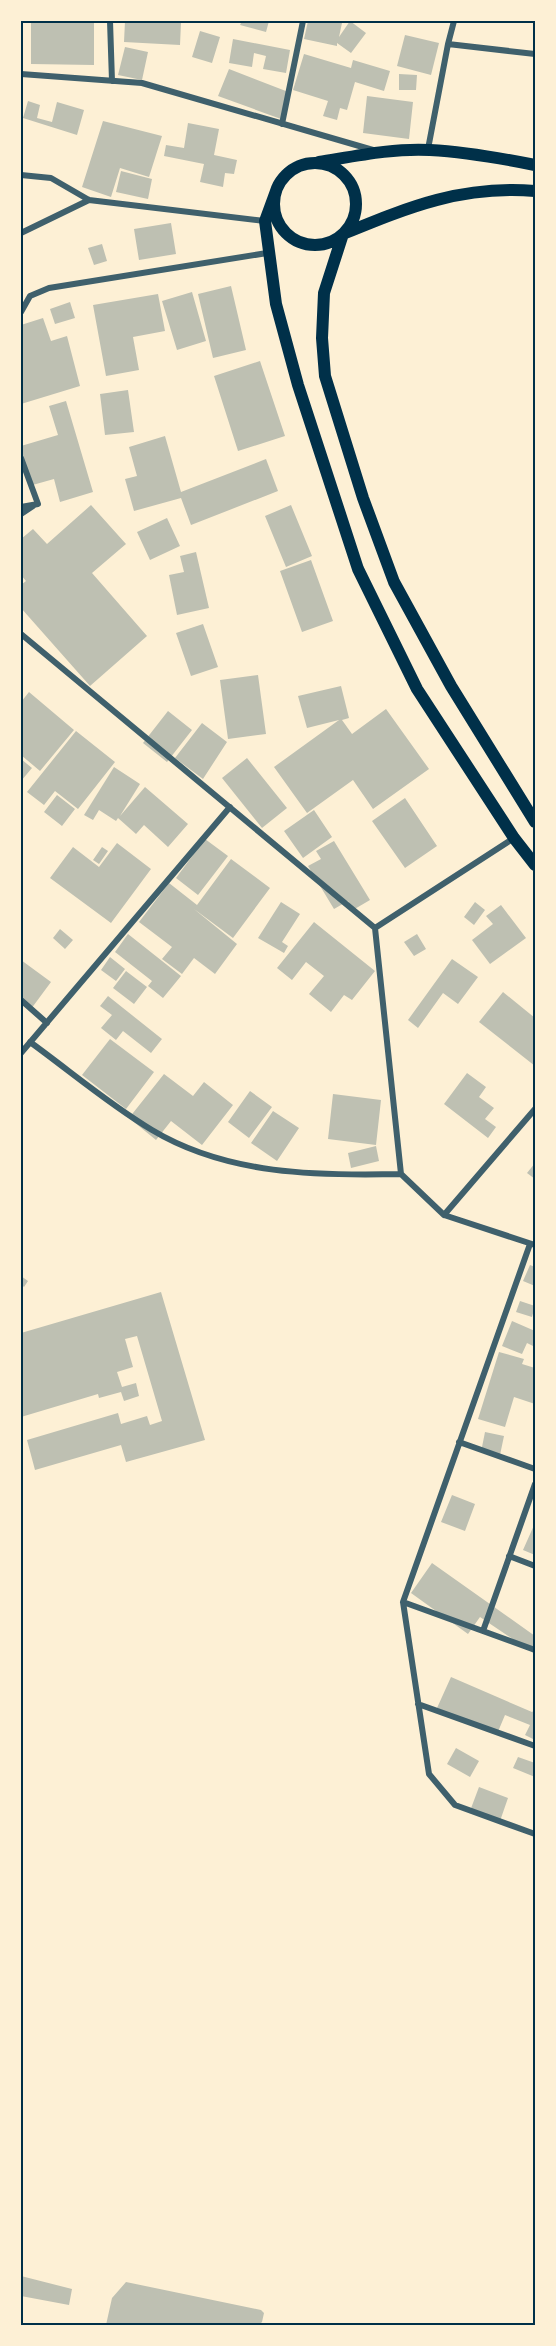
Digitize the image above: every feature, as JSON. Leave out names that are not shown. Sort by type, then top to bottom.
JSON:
[{"type":"main road","points":[[535,165],[491,156],[428,149],[378,152],[310,164],[294,169],[283,179],[276,191],[266,221],[267,253],[276,304],[298,385],[358,569],[417,689],[514,838],[535,865]]},
{"type":"main road","points":[[276,191],[275,213],[281,226],[291,237],[303,243],[317,245],[332,242],[343,234],[352,223],[356,209],[354,192],[348,179],[337,170],[324,164],[310,164]]},
{"type":"main road","points":[[343,234],[444,196],[483,189],[535,191]]},
{"type":"main road","points":[[343,234],[324,293],[322,338],[325,376],[360,487],[394,582],[451,686],[535,822]]},
{"type":"street","points":[[110,21],[112,81]]},
{"type":"street","points":[[282,124],[303,21]]},
{"type":"street","points":[[428,149],[454,21]]},
{"type":"street","points":[[448,44],[535,54]]},
{"type":"street","points":[[21,74],[142,83],[378,152]]},
{"type":"street","points":[[21,175],[51,178],[89,200],[266,221]]},
{"type":"street","points":[[21,232],[89,200]]},
{"type":"street","points":[[21,312],[30,296],[49,288],[267,253]]},
{"type":"street","points":[[21,458],[38,504]]},
{"type":"street","points":[[21,507],[38,504]]},
{"type":"street","points":[[21,514],[38,504]]},
{"type":"street","points":[[21,634],[375,928],[401,1174],[444,1215],[532,1244],[403,1602],[429,1774],[455,1805],[535,1834]]},
{"type":"street","points":[[21,1053],[230,807]]},
{"type":"street","points":[[375,928],[514,838]]},
{"type":"street","points":[[21,1000],[47,1023]]},
{"type":"street","points":[[30,1042],[153,1131],[202,1152],[253,1167],[305,1175],[401,1174]]},
{"type":"street","points":[[444,1215],[535,1108]]},
{"type":"street","points":[[459,1442],[535,1469]]},
{"type":"street","points":[[483,1631],[535,1484]]},
{"type":"street","points":[[509,1556],[535,1566]]},
{"type":"street","points":[[403,1602],[535,1650]]},
{"type":"street","points":[[418,1704],[535,1746]]},
{"type":"building","points":[[31,21],[94,21],[94,65],[31,64]]},
{"type":"building","points":[[125,21],[181,23],[180,45],[124,42]]},
{"type":"building","points":[[242,21],[269,21],[266,32],[240,25]]},
{"type":"building","points":[[308,21],[342,23],[339,37],[350,21],[366,33],[351,53],[337,43],[337,46],[304,39]]},
{"type":"building","points":[[200,31],[220,37],[212,63],[192,57]]},
{"type":"building","points":[[405,35],[439,43],[431,75],[397,66]]},
{"type":"building","points":[[233,39],[290,50],[286,73],[263,69],[266,56],[254,53],[252,67],[229,63]]},
{"type":"building","points":[[125,47],[148,52],[142,80],[118,75]]},
{"type":"building","points":[[304,54],[351,68],[353,60],[390,71],[384,91],[355,82],[347,110],[340,108],[337,120],[323,116],[328,101],[293,90]]},
{"type":"building","points":[[229,69],[291,93],[281,119],[218,96]]},
{"type":"building","points":[[399,74],[417,75],[416,90],[399,90]]},
{"type":"building","points":[[367,96],[413,102],[409,139],[363,133]]},
{"type":"building","points":[[28,101],[40,105],[37,118],[52,122],[57,102],[84,110],[77,135],[23,118]]},
{"type":"building","points":[[103,121],[162,136],[149,177],[120,168],[111,197],[82,187]]},
{"type":"building","points":[[188,123],[219,129],[214,155],[237,160],[234,174],[225,173],[223,187],[200,182],[204,164],[164,156],[166,145],[184,148]]},
{"type":"building","points":[[121,171],[152,179],[148,199],[116,192]]},
{"type":"building","points":[[171,223],[176,254],[139,260],[134,229]]},
{"type":"building","points":[[102,244],[107,261],[94,265],[88,248]]},
{"type":"building","points":[[231,286],[246,350],[213,358],[198,294]]},
{"type":"building","points":[[192,292],[206,341],[177,350],[162,301]]},
{"type":"building","points":[[158,294],[165,331],[133,337],[139,370],[106,376],[93,305]]},
{"type":"building","points":[[70,302],[75,318],[55,324],[50,309]]},
{"type":"building","points":[[43,318],[51,341],[67,336],[80,386],[21,404],[21,325]]},
{"type":"building","points":[[260,361],[285,436],[238,451],[214,376]]},
{"type":"building","points":[[128,390],[134,432],[105,435],[100,394]]},
{"type":"building","points":[[66,401],[93,492],[60,502],[54,479],[29,486],[21,459],[21,446],[58,435],[49,406]]},
{"type":"building","points":[[165,436],[181,492],[266,459],[278,491],[191,525],[181,498],[134,511],[125,479],[137,476],[129,447]]},
{"type":"building","points":[[91,505],[126,544],[92,573],[147,636],[90,686],[21,608],[21,585],[26,581],[21,575],[21,539],[33,529],[47,544]]},
{"type":"building","points":[[291,505],[312,556],[286,567],[265,516]]},
{"type":"building","points":[[167,518],[180,546],[150,560],[137,532]]},
{"type":"building","points":[[196,552],[209,608],[177,615],[169,575],[184,572],[180,556]]},
{"type":"building","points":[[311,560],[333,621],[302,632],[280,571]]},
{"type":"building","points":[[203,624],[218,667],[191,676],[176,633]]},
{"type":"building","points":[[258,675],[266,734],[228,739],[220,680]]},
{"type":"building","points":[[341,686],[349,718],[342,720],[352,734],[386,709],[429,769],[373,809],[353,780],[307,813],[274,767],[339,720],[307,728],[298,696]]},
{"type":"building","points":[[29,692],[74,730],[40,771],[21,755],[21,702]]},
{"type":"building","points":[[168,711],[192,730],[167,762],[143,743]]},
{"type":"building","points":[[202,723],[227,742],[203,779],[175,758]]},
{"type":"building","points":[[76,731],[115,762],[78,809],[55,791],[44,805],[27,792]]},
{"type":"building","points":[[247,758],[287,808],[262,828],[222,778]]},
{"type":"building","points":[[21,759],[32,768],[21,781]]},
{"type":"building","points":[[114,767],[140,784],[120,816],[145,787],[188,824],[168,847],[144,825],[136,834],[118,818],[116,821],[99,810],[93,820],[84,815]]},
{"type":"building","points":[[57,795],[75,809],[62,826],[44,812]]},
{"type":"building","points":[[405,798],[437,846],[405,868],[372,821]]},
{"type":"building","points":[[314,810],[332,837],[303,858],[284,831]]},
{"type":"building","points":[[205,839],[228,856],[198,895],[176,878]]},
{"type":"building","points":[[334,841],[370,900],[353,910],[348,901],[334,909],[308,866],[321,859],[316,851]]},
{"type":"building","points":[[117,843],[151,869],[111,923],[50,878],[73,847],[99,867]]},
{"type":"building","points":[[102,847],[108,851],[99,864],[93,860]]},
{"type":"building","points":[[231,859],[270,888],[233,938],[194,909],[237,944],[215,974],[194,958],[182,974],[162,959],[172,947],[139,922],[169,883],[197,905]]},
{"type":"building","points":[[281,902],[300,914],[282,942],[288,946],[284,953],[258,938]]},
{"type":"building","points":[[475,902],[485,910],[474,925],[464,917]]},
{"type":"building","points":[[501,905],[526,938],[490,964],[472,940],[493,924],[486,916]]},
{"type":"building","points":[[314,922],[375,971],[352,1000],[344,995],[331,1012],[309,994],[324,976],[306,962],[292,980],[277,968]]},
{"type":"building","points":[[60,929],[73,940],[65,949],[53,938]]},
{"type":"building","points":[[128,934],[181,976],[163,998],[148,986],[152,981],[115,952]]},
{"type":"building","points":[[417,934],[426,949],[414,956],[404,942]]},
{"type":"building","points":[[110,957],[125,969],[116,981],[101,970]]},
{"type":"building","points":[[452,959],[478,977],[458,1004],[443,993],[418,1028],[408,1020]]},
{"type":"building","points":[[21,960],[51,982],[31,1009],[21,1002]]},
{"type":"building","points":[[126,971],[147,987],[134,1004],[113,988]]},
{"type":"building","points":[[503,992],[535,1018],[535,1066],[479,1022]]},
{"type":"building","points":[[108,996],[162,1039],[151,1053],[123,1031],[116,1040],[101,1028],[112,1015],[100,1006]]},
{"type":"building","points":[[110,1039],[154,1072],[126,1109],[82,1075]]},
{"type":"building","points":[[467,1073],[486,1087],[479,1097],[494,1108],[485,1119],[496,1127],[488,1138],[444,1104]]},
{"type":"building","points":[[164,1074],[193,1096],[204,1082],[233,1105],[202,1145],[171,1121],[156,1140],[129,1118]]},
{"type":"building","points":[[250,1091],[272,1107],[249,1138],[228,1122]]},
{"type":"building","points":[[333,1094],[381,1100],[376,1145],[328,1139]]},
{"type":"building","points":[[273,1111],[299,1128],[277,1161],[251,1143]]},
{"type":"building","points":[[376,1146],[379,1161],[351,1168],[348,1153]]},
{"type":"building","points":[[535,1163],[535,1179],[527,1173]]},
{"type":"building","points":[[530,1265],[535,1267],[535,1286],[523,1281]]},
{"type":"building","points":[[21,1276],[28,1281],[24,1287],[21,1284]]},
{"type":"building","points":[[161,1292],[205,1440],[126,1462],[121,1445],[35,1470],[27,1440],[118,1413],[121,1424],[147,1416],[150,1425],[162,1421],[137,1336],[125,1339],[133,1367],[117,1372],[122,1387],[136,1383],[139,1396],[124,1401],[121,1392],[99,1398],[98,1394],[21,1417],[21,1333]]},
{"type":"building","points":[[520,1301],[535,1306],[532,1317],[516,1312]]},
{"type":"building","points":[[512,1321],[535,1331],[535,1347],[527,1343],[522,1354],[502,1346]]},
{"type":"building","points":[[499,1352],[524,1359],[522,1364],[535,1368],[535,1404],[514,1397],[505,1427],[478,1419]]},
{"type":"building","points":[[485,1432],[504,1436],[500,1455],[481,1452]]},
{"type":"building","points":[[452,1495],[475,1504],[465,1531],[441,1522]]},
{"type":"building","points":[[535,1523],[535,1555],[523,1550]]},
{"type":"building","points":[[432,1563],[535,1636],[535,1654],[480,1617],[468,1634],[411,1593]]},
{"type":"building","points":[[451,1677],[532,1712],[535,1710],[535,1740],[525,1735],[530,1725],[505,1715],[497,1734],[437,1708]]},
{"type":"building","points":[[456,1748],[479,1761],[470,1777],[447,1764]]},
{"type":"building","points":[[518,1757],[535,1763],[535,1777],[513,1768]]},
{"type":"building","points":[[479,1787],[508,1798],[500,1821],[470,1811]]},
{"type":"building","points":[[21,2276],[72,2289],[69,2305],[21,2296]]},
{"type":"building","points":[[126,2282],[261,2310],[264,2313],[262,2322],[259,2325],[106,2325],[112,2298]]}]
